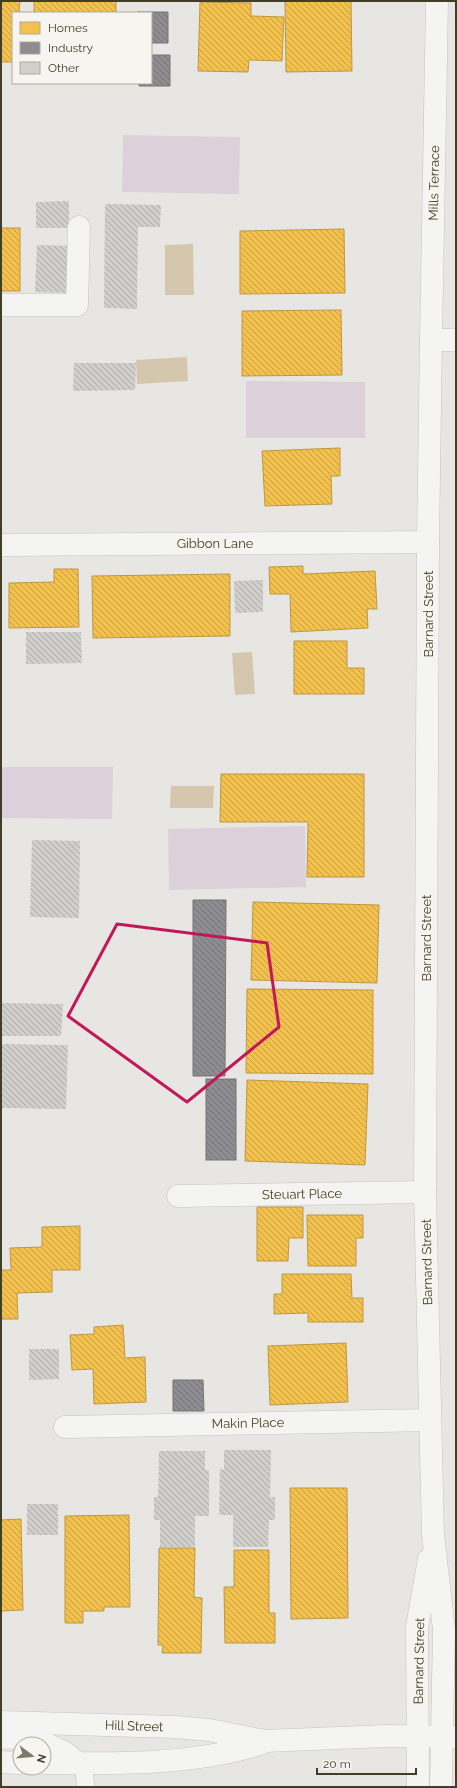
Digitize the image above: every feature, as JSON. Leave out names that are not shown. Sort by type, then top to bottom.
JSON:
[{"type":"street","name":"Mills Terrace","points":[[431,340],[437,1]]},
{"type":"street","points":[[1,306],[77,305],[79,227]]},
{"type":"street","points":[[431,340],[456,340]]},
{"type":"street","name":"Barnard Street","points":[[431,340],[428,542],[425,1192],[433,1535],[444,1630],[449,1737],[441,1787]]},
{"type":"street","name":"Gibbon Lane","points":[[1,545],[428,542]]},
{"type":"street","name":"Steuart Place","points":[[178,1196],[425,1192]]},
{"type":"street","name":"Makin Place","points":[[65,1427],[430,1420]]},
{"type":"street","name":"Barnard Street","points":[[418,1787],[419,1736],[417,1627],[433,1535]]},
{"type":"street","name":"Hill Street","points":[[1,1722],[175,1727],[210,1730],[265,1742],[386,1736],[449,1737]]},
{"type":"street","name":"Hill Street","points":[[52,1763],[83,1764],[173,1760],[244,1749],[265,1742]]},
{"type":"street","points":[[1,1762],[12,1763]]},
{"type":"lane","points":[[1,1740],[46,1741],[67,1751],[83,1764],[86,1787]]},
{"type":"highlighted area","points":[[117,924],[267,943],[279,1027],[187,1102],[68,1016]]},
{"type":"shaded area","points":[[123,135],[240,137],[239,194],[122,192]]},
{"type":"shaded area","points":[[193,244],[194,295],[165,295],[165,245]]},
{"type":"shaded area","points":[[187,357],[188,381],[137,384],[136,360]]},
{"type":"shaded area","points":[[246,381],[365,382],[365,438],[246,438]]},
{"type":"shaded area","points":[[252,652],[255,694],[235,695],[232,653]]},
{"type":"shaded area","points":[[1,767],[113,767],[112,819],[1,818]]},
{"type":"shaded area","points":[[171,786],[214,786],[213,808],[170,808]]},
{"type":"shaded area","points":[[305,826],[306,887],[169,890],[168,829]]},
{"type":"building: Homes","points":[[1,1],[20,1],[19,12],[12,12],[12,62],[1,62]]},
{"type":"building: Homes","points":[[34,1],[116,1],[116,12],[34,12]]},
{"type":"building: Homes","points":[[285,1],[351,1],[352,71],[286,72]]},
{"type":"building: Homes","points":[[200,2],[251,3],[251,16],[284,17],[282,61],[249,60],[248,72],[198,71]]},
{"type":"building: Homes","points":[[1,228],[20,228],[20,291],[1,291]]},
{"type":"building: Homes","points":[[344,229],[345,293],[240,294],[240,231]]},
{"type":"building: Homes","points":[[341,310],[342,375],[242,376],[242,311]]},
{"type":"building: Homes","points":[[340,448],[340,476],[331,476],[332,504],[265,506],[262,451]]},
{"type":"building: Homes","points":[[303,566],[303,574],[375,571],[377,609],[367,609],[368,628],[291,632],[290,594],[270,594],[269,567]]},
{"type":"building: Homes","points":[[54,569],[78,569],[79,627],[9,628],[9,583],[54,582]]},
{"type":"building: Homes","points":[[230,574],[230,636],[93,638],[92,576]]},
{"type":"building: Homes","points":[[294,641],[347,641],[347,668],[364,668],[364,694],[294,694]]},
{"type":"building: Homes","points":[[221,774],[364,774],[364,877],[307,877],[308,822],[220,822]]},
{"type":"building: Homes","points":[[253,902],[379,905],[377,983],[251,980]]},
{"type":"building: Homes","points":[[247,989],[373,990],[373,1074],[246,1073]]},
{"type":"building: Homes","points":[[247,1080],[368,1084],[365,1165],[245,1161]]},
{"type":"building: Homes","points":[[257,1207],[303,1207],[303,1238],[289,1238],[288,1261],[257,1261]]},
{"type":"building: Homes","points":[[307,1215],[363,1215],[363,1238],[356,1238],[356,1266],[308,1266]]},
{"type":"building: Homes","points":[[80,1226],[80,1270],[52,1270],[52,1292],[17,1293],[18,1319],[1,1319],[1,1270],[11,1270],[10,1248],[42,1247],[42,1227]]},
{"type":"building: Homes","points":[[282,1274],[351,1274],[352,1298],[363,1298],[363,1322],[308,1322],[308,1313],[274,1314],[274,1294],[282,1294]]},
{"type":"building: Homes","points":[[123,1325],[125,1358],[145,1357],[146,1402],[94,1404],[93,1369],[72,1370],[70,1335],[94,1334],[94,1327]]},
{"type":"building: Homes","points":[[346,1343],[348,1402],[270,1405],[268,1346]]},
{"type":"building: Homes","points":[[290,1488],[347,1488],[348,1618],[291,1619]]},
{"type":"building: Homes","points":[[129,1515],[130,1607],[104,1607],[104,1611],[83,1611],[83,1623],[65,1623],[65,1516]]},
{"type":"building: Homes","points":[[21,1519],[23,1610],[1,1611],[1,1520]]},
{"type":"building: Homes","points":[[159,1548],[195,1548],[194,1597],[202,1598],[201,1653],[162,1653],[163,1645],[158,1645]]},
{"type":"building: Homes","points":[[234,1550],[269,1550],[269,1613],[275,1613],[275,1643],[225,1643],[224,1587],[234,1587]]},
{"type":"building: Industry","points":[[152,12],[168,12],[168,43],[152,43]]},
{"type":"building: Industry","points":[[152,55],[170,55],[170,86],[139,86],[139,84],[152,84]]},
{"type":"building: Industry","points":[[193,900],[226,900],[225,1076],[193,1076]]},
{"type":"building: Industry","points":[[206,1079],[236,1079],[236,1160],[206,1160]]},
{"type":"building: Industry","points":[[173,1380],[203,1380],[204,1411],[173,1411]]},
{"type":"building: Other","points":[[69,201],[69,228],[36,228],[36,202]]},
{"type":"building: Other","points":[[105,204],[161,205],[160,227],[138,227],[137,309],[104,308]]},
{"type":"building: Other","points":[[37,245],[73,246],[72,293],[35,292]]},
{"type":"building: Other","points":[[74,363],[136,363],[135,390],[73,391]]},
{"type":"building: Other","points":[[263,580],[263,612],[235,613],[234,581]]},
{"type":"building: Other","points":[[26,632],[81,632],[82,663],[26,664]]},
{"type":"building: Other","points":[[32,840],[80,841],[79,918],[30,917]]},
{"type":"building: Other","points":[[1,1003],[63,1004],[61,1036],[1,1036]]},
{"type":"building: Other","points":[[1,1044],[68,1045],[66,1109],[1,1108]]},
{"type":"building: Other","points":[[29,1349],[59,1349],[59,1379],[29,1380]]},
{"type":"building: Other","points":[[224,1450],[271,1450],[270,1497],[275,1497],[275,1520],[269,1520],[268,1547],[233,1547],[233,1515],[219,1515],[220,1469],[224,1470]]},
{"type":"building: Other","points":[[159,1451],[205,1451],[205,1470],[209,1470],[209,1516],[195,1516],[195,1547],[160,1547],[160,1520],[154,1520],[154,1497],[158,1497]]},
{"type":"building: Other","points":[[27,1504],[58,1504],[58,1535],[27,1535]]}]
